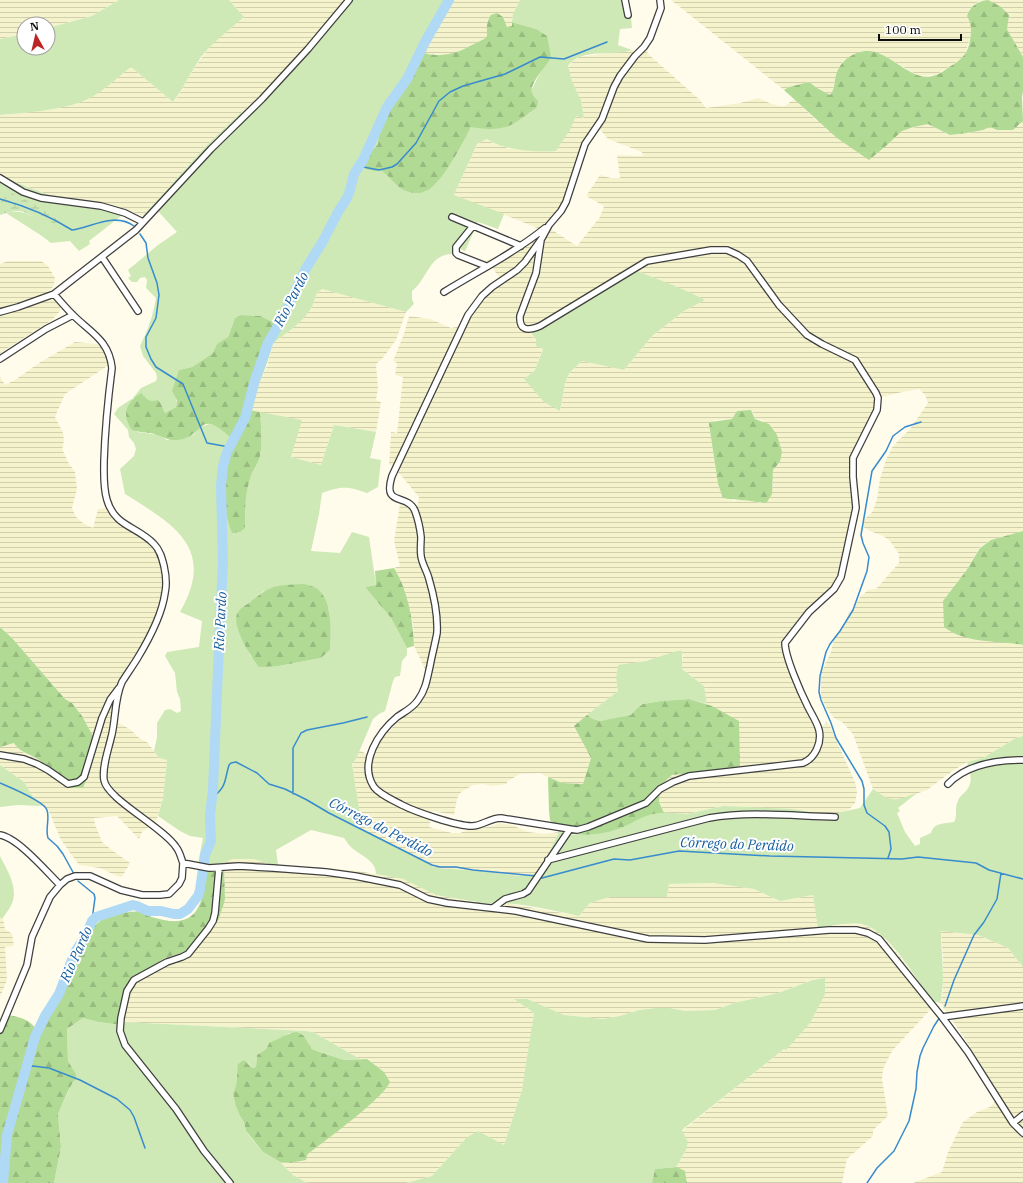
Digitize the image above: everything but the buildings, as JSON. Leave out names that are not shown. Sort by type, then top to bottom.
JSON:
[{"type":"street","points":[[0,305],[2,311],[29,304],[54,294],[136,230],[211,149],[262,99],[308,49],[349,0]]},
{"type":"street","points":[[625,0],[628,15]]},
{"type":"street","points":[[444,292],[521,246],[548,225],[561,211],[566,202],[585,144],[602,119],[617,81],[650,38],[661,8],[660,0]]},
{"type":"street","points":[[0,178],[23,192],[41,198],[101,206],[125,213],[143,222]]},
{"type":"street","points":[[452,217],[521,246]]},
{"type":"street","points":[[542,238],[536,273],[520,316],[520,323],[522,327],[533,329],[540,326],[647,261],[711,250],[728,250],[747,261],[779,305],[807,334],[822,344],[855,360],[876,393],[879,404],[878,410],[854,458],[853,477],[856,508],[840,577],[834,589],[809,612],[785,643],[787,656],[819,730],[818,743],[813,757],[803,763],[689,776],[660,789],[646,803],[588,827],[577,830],[501,818],[491,819],[476,825],[466,826],[434,817],[409,809],[381,793],[374,787],[369,770],[369,760],[372,750],[380,736],[397,718],[417,702],[425,690],[437,633],[431,586],[421,556],[419,525],[413,506],[391,494],[390,485],[392,476],[471,310],[482,296],[492,287],[518,270],[542,238],[548,225]]},
{"type":"street","points":[[473,226],[456,247],[456,253],[486,266]]},
{"type":"street","points":[[102,257],[138,311]]},
{"type":"street","points":[[0,755],[24,759],[48,770],[68,784],[78,782],[84,777],[106,708],[146,644],[162,608],[165,593],[166,576],[161,555],[155,545],[146,537],[113,515],[107,500],[104,484],[105,426],[112,368],[111,358],[107,348],[92,331],[73,315],[54,294]]},
{"type":"street","points":[[0,359],[46,329],[73,315]]},
{"type":"street","points":[[0,1030],[27,965],[32,937],[50,897],[67,879],[75,876],[90,876],[121,890],[142,895],[160,895],[169,894],[179,884],[182,878],[183,864],[177,847],[169,838],[114,796],[105,785],[104,769],[113,732],[119,691],[122,682]]},
{"type":"street","points":[[948,784],[955,776],[967,770],[992,762],[1023,760]]},
{"type":"street","points":[[548,860],[724,815],[745,814],[835,817]]},
{"type":"street","points":[[493,908],[505,899],[528,891],[570,830]]},
{"type":"street","points":[[0,835],[8,838],[25,851],[60,885]]},
{"type":"street","points":[[183,864],[209,868],[239,866],[348,875],[400,885],[428,899],[447,903],[516,910],[648,939],[705,940],[829,930],[856,930],[868,933],[879,939],[942,1017],[968,1052],[1013,1123],[1023,1133]]},
{"type":"street","points":[[220,868],[213,921],[188,954],[167,962],[134,980],[126,991],[120,1018],[120,1031],[125,1045],[176,1108],[204,1151],[230,1183]]},
{"type":"street","points":[[942,1017],[1023,1006]]},
{"type":"street","points":[[1013,1123],[1023,1115]]},
{"type":"shaded area","points":[[0,0],[119,0],[92,16],[56,26],[56,16],[16,16],[16,36],[0,39]]},
{"type":"shaded area","points":[[229,0],[346,0],[307,48],[262,95],[236,117],[205,147],[143,216],[126,209],[93,201],[49,195],[7,179],[0,174],[0,115],[56,108],[86,100],[131,67],[173,102],[194,68],[214,41],[244,17]]},
{"type":"shaded area","points":[[453,0],[520,0],[513,14],[512,26],[507,27],[503,17],[497,13],[487,25],[487,36],[484,39],[457,53],[444,55],[426,54],[423,52]]},
{"type":"shaded area","points":[[671,0],[988,0],[979,1],[969,10],[972,30],[966,52],[961,59],[936,75],[919,76],[881,54],[844,60],[839,67],[833,90],[830,95],[809,82],[789,87],[784,90]]},
{"type":"shaded area","points":[[988,0],[1023,0],[1023,57],[1007,29],[1007,22]]},
{"type":"shaded area","points":[[645,46],[648,54],[699,99],[706,108],[740,103],[758,98],[772,104],[785,106],[794,99],[816,120],[887,145],[902,131],[928,124],[950,135],[983,130],[990,127],[997,130],[1019,126],[1023,121],[1023,531],[991,540],[980,547],[966,571],[1011,642],[1023,645],[1023,736],[1016,738],[983,758],[967,762],[927,790],[899,800],[889,800],[873,789],[853,734],[842,722],[834,718],[827,709],[821,697],[821,673],[831,652],[834,639],[846,624],[848,613],[852,612],[860,597],[868,590],[876,589],[899,563],[899,554],[890,541],[883,536],[863,527],[863,521],[873,511],[877,499],[880,479],[886,460],[893,446],[910,429],[928,403],[925,395],[919,389],[902,392],[882,397],[865,430],[856,460],[856,516],[837,584],[812,605],[788,643],[790,655],[805,692],[816,713],[821,729],[826,722],[829,724],[855,782],[857,792],[855,803],[848,811],[829,815],[723,806],[687,814],[664,813],[659,802],[660,786],[672,775],[726,770],[712,706],[707,704],[704,686],[682,669],[683,655],[661,657],[626,665],[618,665],[616,677],[618,691],[574,726],[591,758],[583,784],[562,783],[539,773],[520,774],[508,781],[506,784],[491,786],[483,784],[473,785],[460,793],[457,799],[454,815],[432,811],[429,827],[452,833],[460,833],[473,828],[490,827],[499,823],[512,825],[528,832],[545,834],[559,832],[539,873],[519,876],[481,871],[436,868],[356,826],[365,818],[360,814],[352,764],[356,759],[359,750],[373,757],[384,734],[407,713],[426,691],[430,680],[414,646],[413,624],[399,577],[394,568],[400,566],[394,541],[400,504],[417,507],[419,497],[393,466],[389,464],[391,432],[397,433],[403,377],[395,375],[397,363],[393,361],[404,334],[409,316],[430,319],[451,328],[461,326],[468,315],[501,279],[484,261],[496,257],[540,229],[454,195],[477,144],[487,139],[508,148],[549,152],[556,151],[576,116],[584,118],[581,100],[568,68],[572,62],[579,57],[600,54],[632,50],[636,53]],"holes":[[[598,127],[608,139],[642,152],[643,156],[617,155],[620,178],[611,178],[600,175],[586,196],[604,206],[600,217],[577,246],[546,226],[568,200],[590,136]],[[631,268],[705,300],[684,311],[652,336],[624,370],[582,361],[570,372],[565,383],[560,411],[524,379],[535,370],[543,348],[536,341],[527,326],[542,322]],[[751,410],[755,419],[762,420],[782,452],[780,462],[773,470],[773,487],[761,503],[741,499],[733,501],[723,498],[718,484],[709,424],[715,420],[732,419],[737,411]]]},
{"type":"shaded area","points":[[8,261],[41,261],[48,266],[55,278],[54,285],[48,293],[59,303],[60,311],[52,320],[0,353],[0,264]]},
{"type":"shaded area","points":[[322,289],[406,312],[396,340],[382,359],[376,364],[378,388],[376,400],[381,402],[376,432],[334,425],[321,465],[291,457],[293,449],[244,409],[267,366],[273,343],[292,329],[312,307],[317,293]]},
{"type":"shaded area","points":[[75,342],[97,344],[103,348],[112,363],[65,394],[55,417],[63,433],[63,451],[69,464],[75,472],[77,489],[72,508],[76,517],[83,523],[93,528],[98,509],[107,508],[137,526],[156,541],[163,562],[167,595],[156,624],[112,705],[117,711],[117,722],[131,730],[138,737],[148,743],[159,758],[167,760],[163,798],[156,822],[142,832],[139,839],[117,816],[94,818],[102,842],[130,863],[122,877],[100,868],[79,865],[61,840],[48,809],[36,802],[24,782],[0,765],[0,747],[14,743],[24,753],[46,764],[55,772],[94,738],[82,716],[72,703],[65,699],[12,638],[0,627],[0,377],[5,385]]},
{"type":"shaded area","points":[[233,859],[254,859],[273,865],[358,871],[403,879],[436,895],[496,905],[500,902],[579,916],[590,903],[610,897],[667,897],[669,884],[713,883],[754,889],[780,901],[813,895],[819,928],[849,924],[865,925],[879,932],[902,959],[932,1003],[930,1010],[892,1051],[883,1069],[882,1079],[888,1116],[873,1130],[873,1136],[847,1159],[842,1183],[687,1183],[685,1171],[676,1167],[686,1150],[682,1131],[784,1049],[825,994],[825,978],[813,980],[778,993],[734,1003],[715,1010],[685,1011],[670,1008],[656,1008],[639,1010],[620,1016],[603,1019],[564,1015],[537,1003],[525,1008],[534,1013],[527,1063],[522,1090],[504,1145],[466,1138],[432,1176],[406,1183],[307,1183],[293,1175],[280,1162],[290,1163],[307,1155],[368,1106],[384,1072],[367,1059],[360,1059],[313,1032],[123,1022],[122,1014],[128,988],[137,976],[165,958],[194,949],[219,919],[225,899],[224,863]]},
{"type":"shaded area","points":[[0,918],[3,918],[5,929],[12,934],[14,946],[5,947],[7,980],[0,997]]},
{"type":"shaded area","points":[[941,931],[978,935],[1008,948],[1023,967],[1023,1183],[913,1183],[942,1172],[948,1152],[963,1122],[977,1112],[990,1107],[998,1098],[993,1084],[965,1039],[940,1003],[943,991]]},
{"type":"green space","points":[[119,0],[229,0],[244,17],[206,51],[173,102],[131,67],[109,85],[86,100],[66,106],[44,110],[0,115],[0,39],[16,36],[16,56],[56,56],[56,26],[92,16]]},
{"type":"green space","points":[[346,0],[453,0],[423,52],[408,72],[399,96],[384,113],[378,144],[367,155],[377,170],[386,173],[397,185],[425,192],[446,170],[457,154],[471,127],[519,119],[531,112],[531,91],[540,73],[536,29],[512,22],[513,14],[520,0],[625,0],[631,18],[632,28],[620,29],[618,45],[632,50],[581,56],[568,66],[572,81],[581,100],[584,118],[576,116],[570,130],[556,151],[539,152],[520,150],[501,146],[487,139],[477,144],[454,195],[504,214],[498,229],[478,222],[465,251],[455,247],[452,254],[444,255],[438,258],[412,291],[412,299],[414,304],[406,312],[322,289],[317,293],[312,307],[304,318],[273,343],[276,324],[261,316],[241,315],[235,318],[228,337],[218,344],[213,353],[192,367],[179,370],[176,407],[165,413],[161,404],[147,400],[146,398],[133,398],[141,388],[156,381],[157,378],[156,373],[143,356],[140,346],[150,323],[156,298],[146,288],[147,280],[145,277],[140,278],[137,282],[132,282],[128,278],[131,276],[128,270],[158,245],[177,232],[158,211],[143,216],[205,147],[236,117],[277,83]]},
{"type":"green space","points":[[988,0],[1000,6],[1009,15],[1007,29],[1023,57],[1023,121],[1013,130],[997,130],[990,127],[983,130],[950,135],[928,124],[902,131],[869,160],[837,138],[784,90],[789,87],[809,82],[830,95],[834,88],[837,71],[845,60],[857,53],[868,51],[878,53],[888,58],[916,75],[926,77],[938,74],[958,61],[964,55],[969,45],[971,34],[971,27],[967,16],[968,12],[975,5]]},
{"type":"green space","points":[[497,13],[503,17],[507,27],[512,26],[512,22],[536,29],[547,36],[551,57],[533,84],[532,89],[532,94],[538,101],[537,107],[506,127],[488,129],[471,127],[444,173],[431,188],[424,192],[415,193],[406,191],[399,187],[380,170],[375,171],[366,169],[363,160],[378,144],[380,123],[384,113],[399,96],[408,72],[423,52],[436,55],[450,54],[484,39],[487,36],[487,25],[489,18],[491,15]]},
{"type":"green space","points":[[0,174],[7,179],[49,195],[93,201],[126,209],[121,216],[89,241],[90,244],[79,251],[70,241],[51,243],[6,213],[24,213],[50,226],[36,206],[0,187]]},
{"type":"green space","points":[[0,187],[59,217],[62,224],[49,225],[29,214],[18,211],[0,215]]},
{"type":"green space","points":[[631,268],[705,300],[684,311],[652,336],[624,370],[582,361],[570,372],[565,383],[560,411],[544,402],[524,379],[535,370],[543,349],[536,346],[536,340],[527,326],[542,322]]},
{"type":"green space","points":[[241,315],[261,316],[276,324],[269,358],[261,379],[244,409],[260,412],[262,434],[261,451],[257,464],[252,473],[246,495],[245,528],[240,532],[232,533],[226,515],[224,495],[225,475],[231,438],[212,424],[207,424],[186,438],[170,440],[154,434],[132,430],[126,414],[132,400],[141,393],[150,401],[158,400],[165,413],[176,407],[177,400],[172,391],[179,370],[192,367],[213,353],[217,344],[228,337],[235,318]]},
{"type":"green space","points":[[133,398],[127,411],[137,432],[157,435],[167,440],[193,435],[200,427],[209,424],[217,425],[231,438],[224,490],[245,528],[246,495],[252,473],[257,464],[261,451],[262,434],[260,412],[302,420],[291,457],[321,465],[334,425],[376,432],[370,458],[381,460],[378,487],[367,493],[349,488],[340,488],[322,493],[311,551],[340,553],[352,532],[369,537],[376,585],[365,587],[391,618],[407,648],[407,655],[402,661],[400,676],[395,677],[393,681],[385,711],[373,719],[356,759],[352,764],[360,814],[365,817],[357,826],[436,868],[481,871],[519,876],[539,873],[559,832],[574,835],[596,833],[617,829],[643,816],[662,812],[687,814],[723,806],[791,809],[829,815],[860,808],[873,789],[890,799],[903,798],[917,793],[898,808],[900,811],[897,813],[905,832],[915,846],[920,844],[920,838],[931,833],[932,829],[937,825],[954,822],[956,817],[956,806],[971,781],[967,762],[983,758],[1016,738],[1023,736],[1023,967],[1008,948],[978,935],[941,931],[943,985],[940,1003],[932,1001],[902,958],[874,929],[860,924],[842,924],[818,928],[813,895],[780,901],[754,889],[713,883],[669,884],[667,897],[610,897],[590,903],[579,916],[523,905],[496,905],[436,895],[403,879],[376,874],[374,866],[371,862],[352,848],[344,838],[311,830],[276,850],[278,865],[273,865],[254,859],[233,859],[208,866],[198,864],[203,838],[190,836],[158,816],[163,798],[167,760],[159,758],[154,751],[157,737],[157,723],[165,710],[170,709],[177,713],[181,711],[175,673],[165,656],[167,652],[199,647],[202,621],[180,612],[190,590],[194,571],[192,554],[184,540],[173,528],[159,516],[125,494],[120,469],[134,456],[136,449],[134,443],[129,437],[128,430],[114,414],[118,408]],"holes":[[[264,591],[329,609],[330,650],[321,658],[279,666],[251,657],[237,625],[242,608]]]},
{"type":"green space","points":[[751,410],[755,419],[769,424],[777,435],[782,452],[780,462],[773,470],[772,494],[767,502],[723,498],[718,484],[709,424],[710,422],[732,419],[737,411]]},
{"type":"green space","points":[[1023,531],[1023,645],[972,639],[944,627],[943,601],[966,571],[980,548],[991,540]]},
{"type":"green space","points":[[394,568],[403,586],[411,616],[414,646],[407,648],[391,618],[365,587],[376,585],[375,571]]},
{"type":"green space","points":[[304,584],[316,588],[326,600],[330,616],[330,650],[321,658],[279,666],[259,667],[243,642],[236,620],[238,612],[269,589],[284,585]]},
{"type":"green space","points":[[0,627],[12,638],[65,699],[72,703],[82,716],[94,738],[88,776],[83,788],[73,788],[38,759],[20,749],[14,743],[0,747]]},
{"type":"green space","points":[[677,651],[682,651],[682,669],[704,686],[707,704],[689,699],[661,701],[643,704],[631,715],[619,718],[600,721],[587,715],[618,691],[616,678],[618,665],[646,661]]},
{"type":"green space","points":[[689,699],[712,706],[739,721],[740,768],[672,775],[660,786],[659,802],[664,813],[645,816],[624,827],[603,833],[581,835],[559,832],[550,820],[548,777],[562,783],[583,784],[591,758],[574,726],[587,715],[600,721],[631,715],[643,704]]},
{"type":"green space","points":[[0,765],[24,782],[36,802],[42,806],[18,805],[0,807]]},
{"type":"green space","points":[[0,856],[11,878],[14,889],[13,901],[3,918],[0,918]]},
{"type":"green space","points":[[224,863],[225,899],[219,919],[194,949],[165,958],[137,976],[128,988],[121,1025],[98,1022],[83,1018],[67,1029],[68,1061],[76,1074],[76,1079],[68,1091],[58,1114],[61,1147],[54,1183],[0,1183],[0,1022],[4,1015],[21,1018],[29,1022],[35,1028],[51,1007],[72,959],[98,923],[104,918],[114,915],[125,912],[141,911],[149,916],[164,920],[177,921],[187,919],[194,914],[199,906],[208,866]]},
{"type":"green space","points":[[825,978],[825,994],[810,1023],[786,1050],[784,1049],[682,1130],[688,1142],[686,1150],[676,1167],[655,1169],[652,1183],[406,1183],[432,1176],[466,1138],[478,1131],[504,1145],[522,1090],[534,1013],[514,999],[527,999],[564,1015],[603,1019],[620,1016],[639,1010],[656,1008],[670,1008],[685,1011],[715,1010],[734,1003],[778,993],[813,980]]},
{"type":"green space","points":[[83,1018],[120,1025],[123,1022],[313,1032],[360,1059],[344,1060],[312,1049],[304,1036],[289,1033],[270,1042],[266,1049],[257,1055],[256,1067],[252,1068],[248,1063],[237,1070],[237,1082],[233,1093],[246,1131],[263,1152],[280,1162],[293,1175],[307,1183],[54,1183],[61,1147],[58,1114],[76,1074],[68,1061],[67,1029]]},
{"type":"green space","points":[[297,1032],[304,1036],[312,1049],[344,1060],[367,1059],[384,1072],[390,1082],[377,1098],[365,1109],[307,1155],[306,1160],[290,1163],[280,1162],[263,1152],[246,1131],[244,1122],[236,1106],[233,1093],[237,1082],[238,1064],[244,1060],[252,1068],[256,1067],[257,1055],[266,1049],[270,1042]]},
{"type":"green space","points":[[677,1167],[685,1171],[687,1183],[652,1183],[655,1169]]},
{"type":"waterway","name":"Rio Pardo","points":[[3,1183],[7,1135],[35,1037],[45,1016],[59,994],[75,952],[85,937],[92,921],[96,917],[133,905],[148,911],[161,911],[180,914],[188,909],[198,896],[205,855],[211,841],[210,816],[213,789],[223,563],[221,486],[223,466],[227,452],[245,418],[255,380],[268,343],[282,319],[305,270],[347,198],[354,174],[363,160],[387,107],[407,79],[425,42],[449,0]]},
{"type":"waterway","points":[[358,166],[379,170],[392,167],[397,164],[416,143],[439,101],[450,92],[463,86],[505,74],[540,57],[564,59],[607,42]]},
{"type":"waterway","points":[[0,199],[37,212],[72,230],[111,220],[127,222],[134,226]]},
{"type":"waterway","points":[[140,234],[146,243],[148,258],[157,283],[159,295],[156,318],[146,337],[146,347],[151,359],[156,367],[183,384],[207,443],[229,447]]},
{"type":"waterway","points":[[888,858],[891,849],[889,832],[885,826],[867,813],[864,805],[864,789],[862,781],[836,738],[821,700],[819,692],[820,676],[826,652],[853,610],[867,571],[869,557],[861,535],[872,471],[886,451],[893,436],[905,427],[921,422]]},
{"type":"waterway","points":[[293,794],[293,748],[301,733],[307,730],[367,717]]},
{"type":"waterway","name":"Córrego do Perdido","points":[[212,798],[223,787],[229,765],[236,762],[257,773],[269,784],[285,789],[432,865],[536,876]]},
{"type":"waterway","points":[[0,783],[26,795],[44,806],[48,813],[48,838],[63,854],[74,874]]},
{"type":"waterway","name":"Córrego do Perdido","points":[[539,877],[542,878],[614,859],[630,860],[679,851],[770,856],[902,859],[918,857],[976,863],[989,870],[1023,879]]},
{"type":"waterway","points":[[945,1006],[954,980],[974,935],[984,922],[997,899],[1001,873]]},
{"type":"waterway","points":[[78,881],[94,894],[95,898],[92,920]]},
{"type":"waterway","points":[[867,1183],[877,1168],[894,1151],[909,1121],[916,1089],[920,1056],[934,1026],[940,1017]]},
{"type":"waterway","points":[[26,1068],[33,1066],[49,1068],[80,1080],[117,1099],[130,1110],[145,1148]]}]
